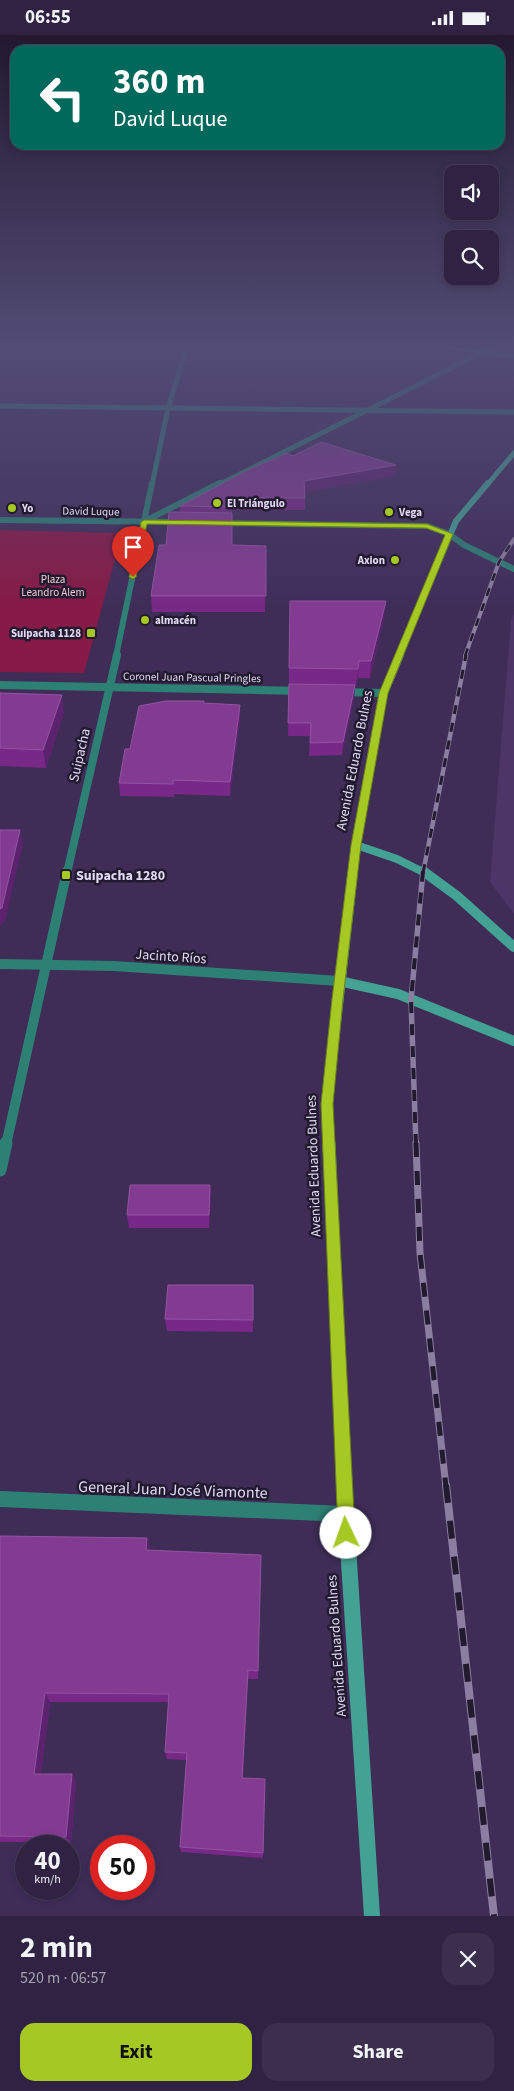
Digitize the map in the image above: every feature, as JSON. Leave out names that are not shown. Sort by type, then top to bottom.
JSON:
[{"type":"main road","name":"Avenida Eduardo Bulnes","points":[[372,1916],[345,1514],[327,1104],[356,845],[384,693],[456,521],[514,453]]},
{"type":"main road","points":[[356,845],[404,862],[423,871],[454,894],[514,947]]},
{"type":"main road","points":[[340,981],[398,994],[514,1041]]},
{"type":"street","name":"Suipacha","points":[[0,1170],[110,687],[162,435]]},
{"type":"street","points":[[144,522],[318,435]]},
{"type":"street","name":"David Luque","points":[[0,520],[183,522]]},
{"type":"street","points":[[212,523],[427,526],[449,534],[464,545],[514,569]]},
{"type":"street","name":"Coronel Juan Pascual Pringles","points":[[0,685],[306,691]]},
{"type":"street","points":[[335,692],[384,693]]},
{"type":"street","name":"Jacinto Ríos","points":[[0,964],[114,966],[340,981]]},
{"type":"street","name":"General Juan José Viamonte","points":[[0,1499],[345,1514]]},
{"type":"shaded area","points":[[514,614],[514,914],[490,882],[511,620]]},
{"type":"green space","name":"Plaza Leandro Alem","points":[[0,530],[122,533],[84,673],[0,672]]},
{"type":"building","points":[[321,442],[396,465],[304,481],[305,498],[232,498],[232,507],[180,506],[248,470],[287,453],[293,456]]},
{"type":"building","points":[[169,512],[232,513],[232,545],[266,546],[266,596],[151,596],[159,545],[166,545]]},
{"type":"building","points":[[290,601],[386,601],[371,661],[359,661],[358,669],[289,668]]},
{"type":"building","points":[[289,684],[355,685],[343,742],[310,743],[311,723],[288,723]]},
{"type":"building","points":[[0,693],[62,695],[43,750],[0,748]]},
{"type":"building","points":[[166,701],[204,701],[203,703],[240,705],[230,782],[173,780],[173,784],[119,783],[125,749],[130,749],[139,706]]},
{"type":"building","points":[[0,830],[20,830],[2,908],[0,909]]},
{"type":"building","points":[[130,1185],[210,1185],[209,1215],[127,1215]]},
{"type":"building","points":[[168,1285],[253,1285],[253,1320],[165,1319]]},
{"type":"building","points":[[0,1536],[147,1538],[146,1550],[261,1555],[258,1671],[248,1670],[242,1778],[265,1779],[263,1853],[180,1847],[187,1753],[165,1752],[169,1694],[45,1693],[34,1774],[72,1774],[66,1835],[0,1836]]},
{"type":"railway","points":[[465,656],[499,562],[514,539]]},
{"type":"railway","points":[[423,873],[466,655]]},
{"type":"railway","points":[[416,1145],[411,1000],[423,871]]},
{"type":"railway","points":[[416,1143],[420,1253],[446,1487]]},
{"type":"railway","points":[[446,1485],[494,1916]]},
{"type":"place","name":"El Triángulo","points":[[217,503]]},
{"type":"place","name":"Yo","points":[[12,508]]},
{"type":"place","name":"Vega","points":[[389,512]]},
{"type":"place","name":"Axion","points":[[395,560]]},
{"type":"place","name":"almacén","points":[[145,620]]},
{"type":"place","name":"Suipacha 1128","points":[[91,633]]},
{"type":"place","name":"Suipacha 1280","points":[[66,875]]},
{"type":"route","points":[[133,577],[144,522],[427,526],[449,534],[384,693],[356,845],[327,1104],[346,1533]]}]
